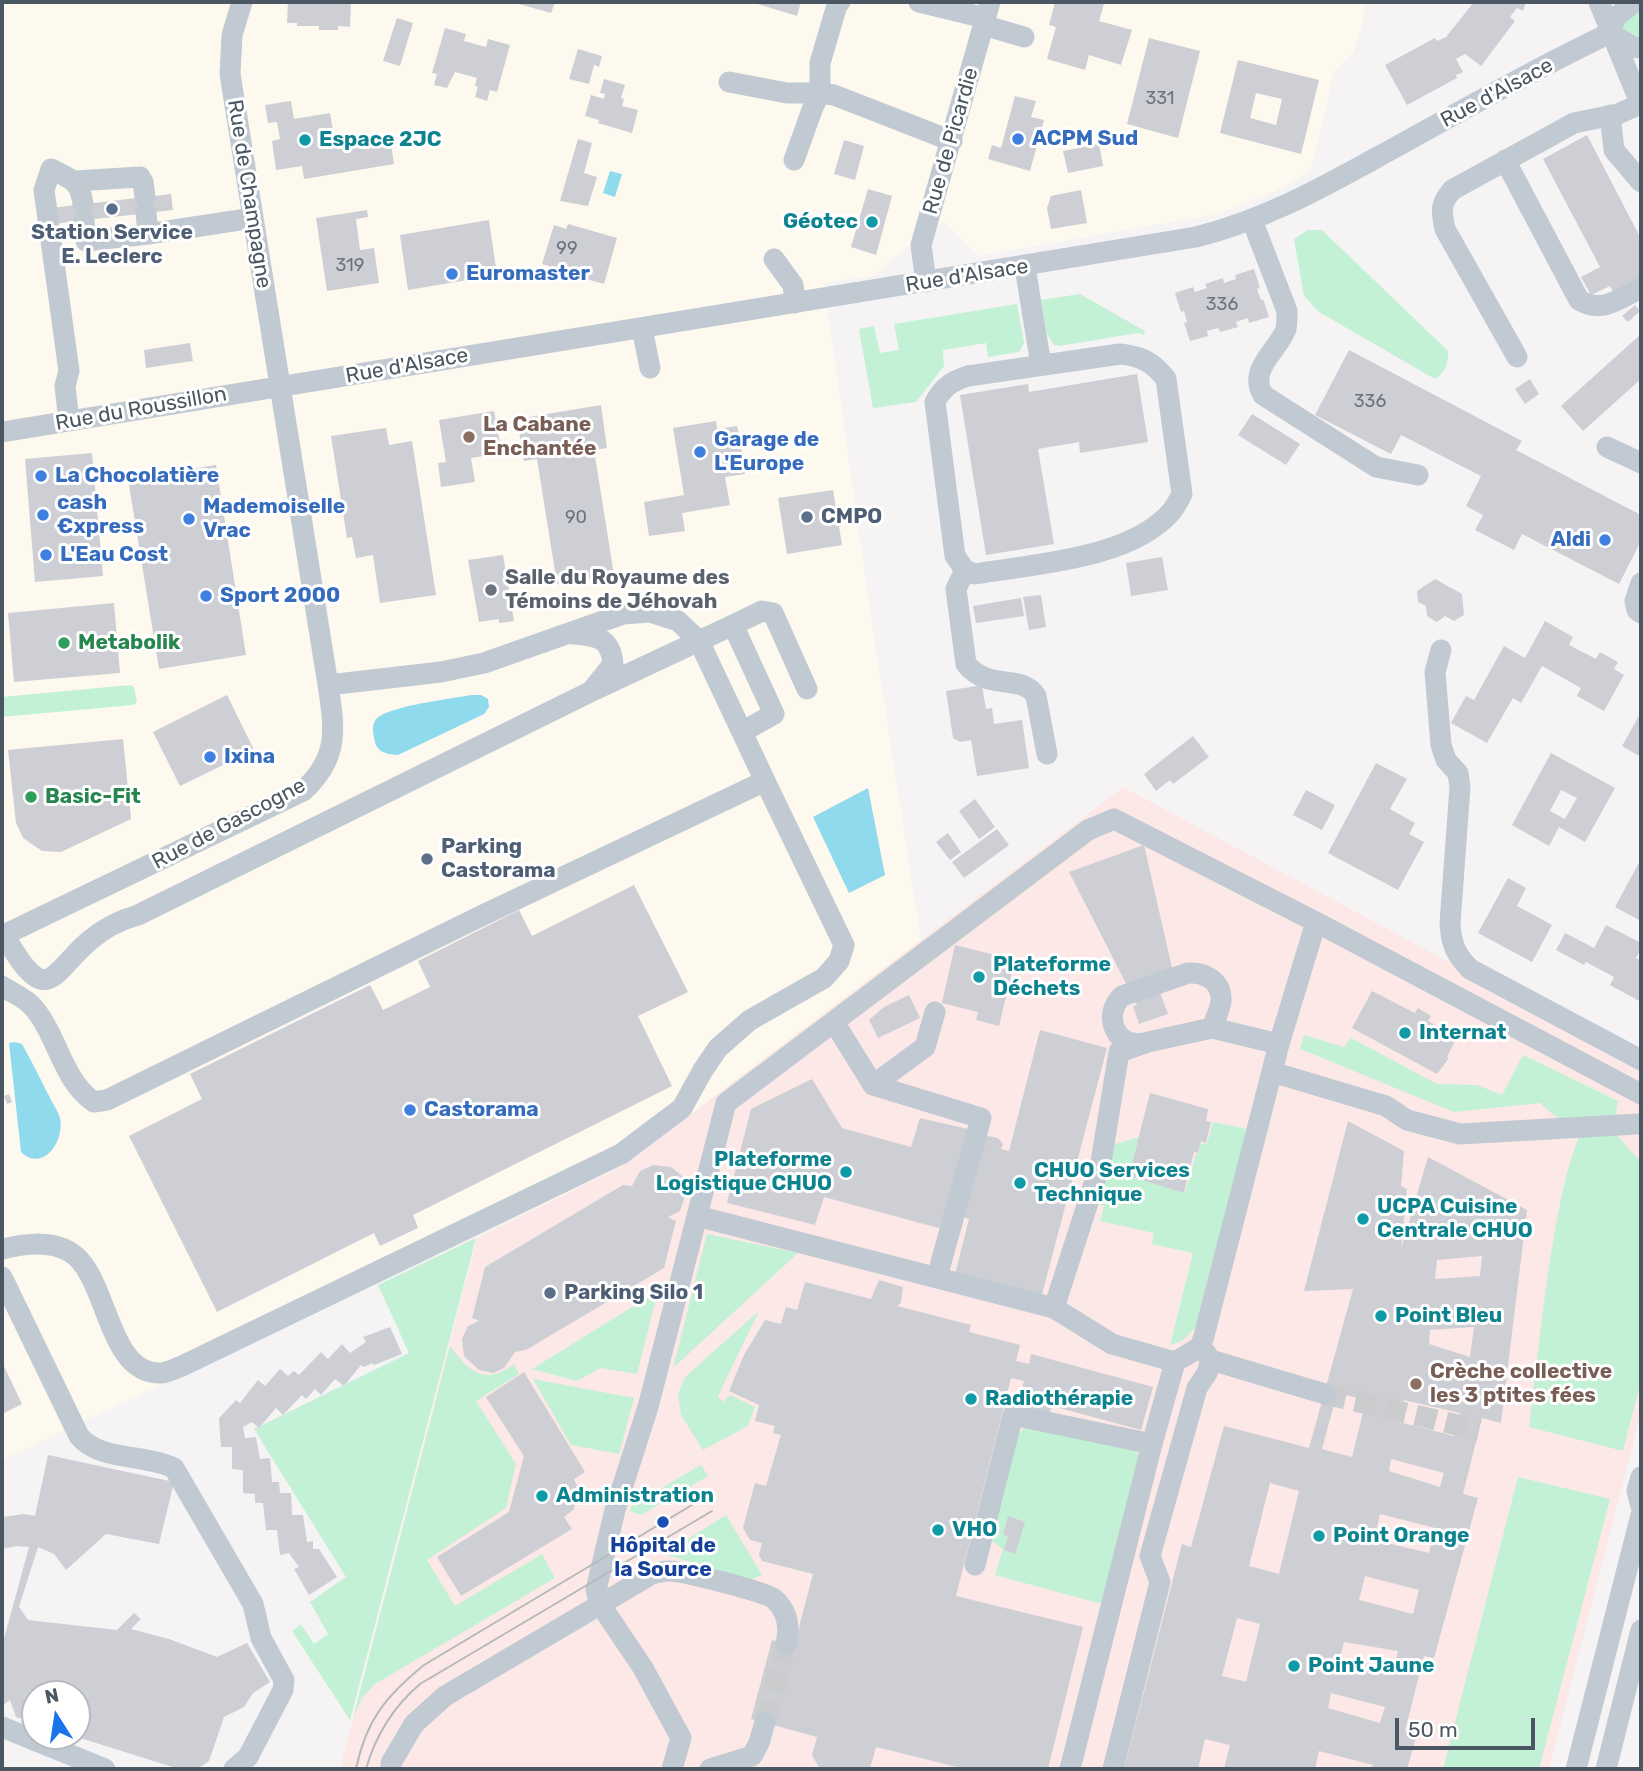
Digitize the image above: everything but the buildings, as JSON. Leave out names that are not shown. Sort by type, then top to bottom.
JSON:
[{"type":"street","name":"Rue de Champagne","points":[[242,2],[232,35],[230,74],[281,386]]},
{"type":"street","points":[[794,160],[820,93],[820,63],[840,2]]},
{"type":"street","points":[[919,2],[986,15],[1024,37]]},
{"type":"street","points":[[1517,357],[1445,229],[1442,201],[1452,190],[1574,123],[1618,114],[1641,105],[1599,2]]},
{"type":"street","points":[[1610,33],[1615,18],[1634,2]]},
{"type":"street","name":"Rue de Picardie","points":[[926,282],[921,246],[986,15]]},
{"type":"street","points":[[1610,33],[1633,47],[1641,48]]},
{"type":"street","name":"Rue d'Alsace","points":[[281,386],[1025,267],[1229,229],[1324,186],[1610,33]]},
{"type":"street","points":[[729,82],[787,93],[834,95],[952,141]]},
{"type":"street","points":[[1610,115],[1614,150],[1641,182]]},
{"type":"street","points":[[1505,160],[1579,300],[1590,307],[1602,307],[1641,288]]},
{"type":"street","points":[[69,421],[65,386],[69,371],[44,190],[51,169],[75,181],[140,177],[144,182],[146,215]]},
{"type":"street","points":[[75,181],[82,193],[86,241],[146,215],[253,218]]},
{"type":"street","points":[[1252,220],[1287,311],[1286,327],[1257,375],[1257,386],[1263,395],[1376,467],[1418,474]]},
{"type":"street","points":[[774,259],[793,285],[795,303]]},
{"type":"street","points":[[1025,267],[1041,365]]},
{"type":"street","points":[[642,328],[650,368]]},
{"type":"street","points":[[1120,354],[1139,356],[1156,366],[1166,379],[1182,494],[1171,512],[1144,534],[1098,553],[975,574],[965,570],[955,556],[935,402],[942,390],[955,380],[1041,365],[1120,354]]},
{"type":"street","name":"Rue du Roussillon","points":[[2,432],[281,386]]},
{"type":"street","name":"Rue de Gascogne","points":[[6,933],[303,791],[319,775],[330,754],[334,725],[281,386]]},
{"type":"street","points":[[1608,447],[1641,463]]},
{"type":"street","points":[[965,570],[956,589],[966,664],[974,673],[991,681],[1021,684],[1031,689],[1036,696],[1046,754]]},
{"type":"street","points":[[1641,583],[1635,601],[1637,610],[1641,613]]},
{"type":"street","points":[[6,933],[30,974],[39,978],[50,978],[60,972],[88,942],[122,919],[138,915],[592,691],[762,611],[773,613],[807,689]]},
{"type":"street","points":[[2,1249],[25,1244],[52,1245],[69,1251],[80,1260],[91,1279],[131,1362],[145,1370],[163,1373],[244,1337],[621,1154],[682,1108],[718,1048],[750,1020],[824,978],[839,961],[844,945],[699,642],[678,621],[650,612],[623,614],[484,663],[441,672],[328,685]]},
{"type":"street","points":[[733,625],[774,714],[742,732]]},
{"type":"street","points":[[569,633],[594,635],[612,652],[613,664],[592,691]]},
{"type":"street","points":[[1441,650],[1435,672],[1441,745],[1446,760],[1458,773],[1460,787],[1450,923],[1452,945],[1459,958],[1470,969],[1641,1060]]},
{"type":"street","points":[[2,986],[31,1004],[42,1018],[83,1094],[94,1102],[107,1100],[765,780]]},
{"type":"street","points":[[671,1769],[681,1738],[643,1668],[596,1595],[603,1557],[648,1407],[726,1103],[1087,830],[1114,819],[1316,922],[1641,1094]]},
{"type":"street","points":[[1113,1769],[1160,1582],[1150,1556],[1197,1388],[1207,1373],[1206,1353],[1272,1072],[1316,922]]},
{"type":"street","points":[[2,970],[8,958],[6,933]]},
{"type":"street","points":[[1149,1042],[1131,1044],[1124,1042],[1118,1035],[1112,1018],[1116,1002],[1122,996],[1188,973],[1199,972],[1208,976],[1219,990],[1221,1000],[1212,1028]]},
{"type":"street","points":[[873,1085],[925,1047],[935,1012]]},
{"type":"street","points":[[834,1022],[873,1085],[981,1118],[937,1278]]},
{"type":"street","points":[[1054,1308],[1101,1162],[1119,1052],[1149,1042],[1212,1028],[1279,1044]]},
{"type":"street","points":[[1272,1072],[1386,1106],[1407,1120],[1460,1134],[1640,1125]]},
{"type":"street","points":[[696,1216],[1054,1308],[1112,1344],[1175,1362],[1206,1353],[1325,1394]]},
{"type":"street","points":[[2,1278],[85,1444],[96,1450],[174,1468],[253,1604],[261,1638],[284,1680],[283,1690],[248,1757],[234,1769]]},
{"type":"street","points":[[1070,1769],[1175,1362]]},
{"type":"street","points":[[975,1565],[1013,1415],[1152,1444]]},
{"type":"street","points":[[1641,1477],[1637,1491],[1641,1506]]},
{"type":"street","points":[[1576,1769],[1641,1515]]},
{"type":"street","points":[[391,1769],[391,1763],[414,1724],[445,1696],[652,1574],[670,1570],[747,1587],[773,1598],[787,1617],[789,1632],[786,1644]]},
{"type":"street","points":[[1606,1769],[1641,1630]]},
{"type":"street","points":[[710,1769],[752,1756],[765,1723]]},
{"type":"street","points":[[2,1727],[105,1769]]},
{"type":"shaded area","points":[[2,2],[1365,2],[1363,23],[1354,52],[1334,71],[1311,171],[1276,191],[1218,214],[978,256],[944,221],[901,252],[874,276],[824,283],[869,604],[921,941],[621,1167],[2,1460]]},
{"type":"shaded area","points":[[1123,787],[1641,1065],[1641,1413],[1549,1769],[340,1769],[477,1238],[621,1167]]},
{"type":"green space","points":[[1641,7],[1641,40],[1621,28],[1624,20]]},
{"type":"green space","points":[[1308,230],[1322,230],[1448,351],[1448,360],[1442,374],[1435,379],[1319,312],[1304,296],[1294,239]]},
{"type":"green space","points":[[1080,294],[1145,331],[1144,335],[1138,333],[1054,345],[1047,334],[1041,300]]},
{"type":"green space","points":[[1017,304],[1024,343],[1019,352],[988,357],[986,343],[943,350],[944,366],[916,402],[873,408],[859,329],[874,326],[880,353],[899,350],[894,324]]},
{"type":"green space","points":[[130,685],[134,687],[137,702],[133,705],[2,717],[2,697]]},
{"type":"green space","points":[[1304,1035],[1344,1047],[1351,1038],[1437,1084],[1477,1085],[1502,1095],[1523,1055],[1618,1101],[1615,1119],[1561,1121],[1540,1103],[1454,1112],[1300,1049]]},
{"type":"green space","points":[[1213,1122],[1247,1129],[1197,1326],[1182,1341],[1170,1345],[1193,1253],[1152,1244],[1154,1233],[1100,1221],[1104,1206],[1091,1202],[1105,1147],[1139,1137],[1129,1176],[1185,1193],[1196,1154],[1201,1143],[1207,1144]]},
{"type":"green space","points":[[1612,1131],[1641,1161],[1641,1381],[1623,1451],[1529,1427],[1550,1260],[1567,1173],[1579,1137]]},
{"type":"green space","points":[[707,1234],[798,1253],[673,1368]]},
{"type":"green space","points":[[476,1238],[350,1720],[292,1631],[301,1624],[314,1644],[328,1634],[310,1602],[346,1577],[254,1429],[409,1353],[378,1285]]},
{"type":"green space","points":[[658,1291],[637,1374],[601,1368],[577,1381],[532,1369]]},
{"type":"green space","points":[[759,1311],[718,1396],[723,1402],[730,1395],[755,1407],[748,1426],[703,1450],[681,1415],[678,1394],[685,1377]]},
{"type":"green space","points":[[450,1346],[471,1369],[485,1375],[503,1371],[514,1364],[519,1374],[476,1401],[516,1464],[506,1508],[427,1560],[455,1606],[542,1554],[555,1578],[375,1684],[362,1698],[353,1718]]},
{"type":"green space","points":[[533,1379],[634,1398],[619,1454],[571,1445]]},
{"type":"green space","points":[[1030,1426],[1131,1448],[1141,1456],[1105,1602],[1098,1603],[995,1575],[1003,1549],[993,1542],[987,1533],[1017,1436]]},
{"type":"green space","points":[[701,1465],[708,1476],[641,1515],[630,1511],[631,1506]]},
{"type":"green space","points":[[1518,1477],[1610,1499],[1539,1769],[1443,1769]]},
{"type":"green space","points":[[726,1515],[762,1575],[749,1580],[664,1554]]},
{"type":"water","points":[[610,171],[622,174],[615,197],[603,193]]},
{"type":"water","points":[[481,695],[488,699],[489,707],[484,714],[398,755],[385,753],[377,746],[373,727],[381,716],[404,707]]},
{"type":"water","points":[[868,788],[885,875],[849,893],[813,817]]},
{"type":"water","points":[[9,1043],[22,1044],[60,1118],[61,1127],[56,1144],[51,1152],[37,1159],[29,1158],[21,1152]]},
{"type":"tunnel","points":[[1325,1394],[1479,1430]]},
{"type":"tunnel","points":[[765,1722],[786,1644]]},
{"type":"tram line","points":[[356,1769],[366,1736],[380,1710],[399,1687],[424,1665],[702,1499]]},
{"type":"tram line","points":[[366,1769],[387,1722],[420,1684],[712,1511]]},
{"type":"place","name":"ACPM Sud","points":[[1018,139]]},
{"type":"place","name":"Espace 2JC","points":[[305,140]]},
{"type":"place","name":"Station Service E. Leclerc","points":[[112,209]]},
{"type":"place","name":"Géotec","points":[[872,222]]},
{"type":"place","name":"Euromaster","points":[[452,274]]},
{"type":"place","name":"La Cabane Enchantée","points":[[469,437]]},
{"type":"place","name":"Garage de L'Europe","points":[[700,452]]},
{"type":"place","name":"La Chocolatière","points":[[41,476]]},
{"type":"place","name":"cash €xpress","points":[[43,515]]},
{"type":"place","name":"CMPO","points":[[807,517]]},
{"type":"place","name":"Mademoiselle Vrac","points":[[189,519]]},
{"type":"place","name":"Aldi","points":[[1605,540]]},
{"type":"place","name":"L'Eau Cost","points":[[46,555]]},
{"type":"place","name":"Salle du Royaume des Témoins de Jéhovah","points":[[491,590]]},
{"type":"place","name":"Sport 2000","points":[[206,596]]},
{"type":"place","name":"Metabolik","points":[[64,643]]},
{"type":"place","name":"Ixina","points":[[210,757]]},
{"type":"place","name":"Basic-Fit","points":[[31,797]]},
{"type":"place","name":"Parking Castorama","points":[[427,859]]},
{"type":"place","name":"Plateforme Déchets","points":[[979,977]]},
{"type":"place","name":"Internat","points":[[1405,1033]]},
{"type":"place","name":"Castorama","points":[[410,1110]]},
{"type":"place","name":"Plateforme Logistique CHUO","points":[[846,1172]]},
{"type":"place","name":"CHUO Services Technique","points":[[1020,1183]]},
{"type":"place","name":"UCPA Cuisine Centrale CHUO","points":[[1363,1219]]},
{"type":"place","name":"Parking Silo 1","points":[[550,1293]]},
{"type":"place","name":"Point Bleu","points":[[1381,1316]]},
{"type":"place","name":"Crèche collective les 3 ptites fées","points":[[1416,1384]]},
{"type":"place","name":"Radiothérapie","points":[[971,1399]]},
{"type":"place","name":"Administration","points":[[542,1496]]},
{"type":"place","name":"Hôpital de la Source","points":[[663,1522]]},
{"type":"place","name":"VHO","points":[[938,1530]]},
{"type":"place","name":"Point Orange","points":[[1319,1536]]},
{"type":"place","name":"Point Jaune","points":[[1294,1666]]}]
